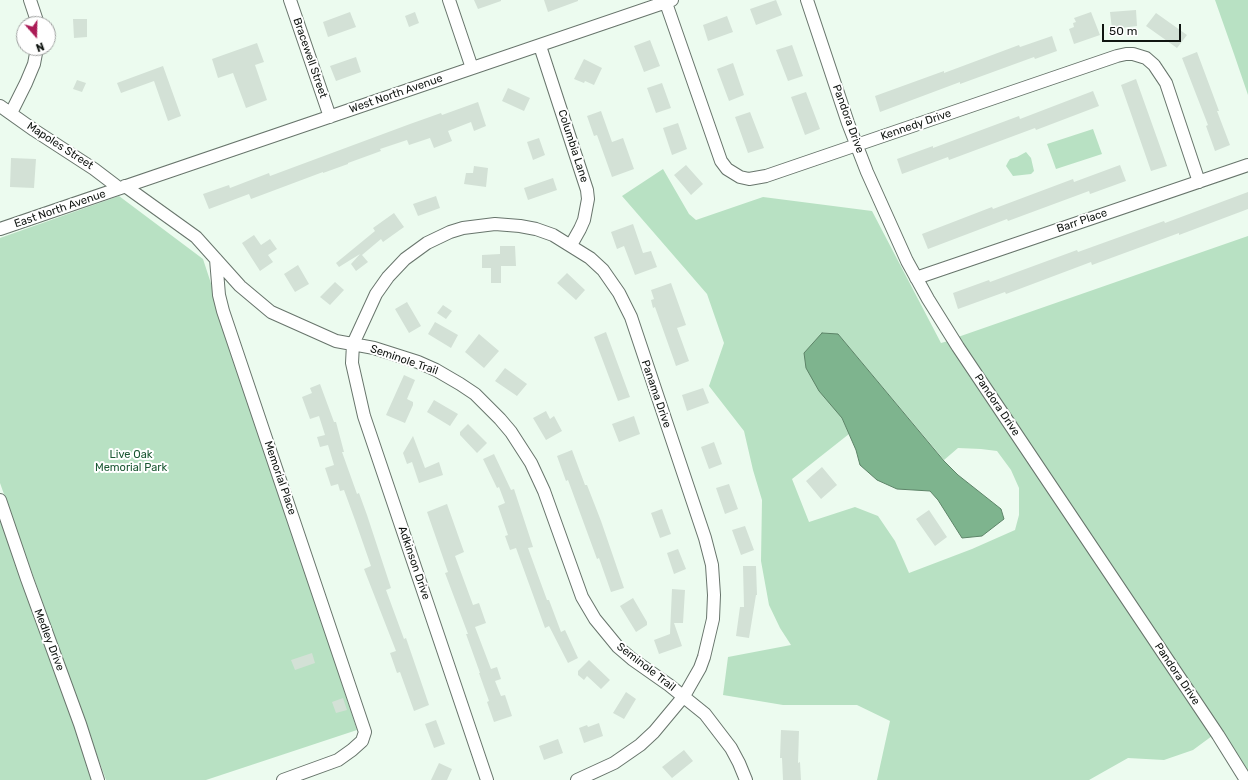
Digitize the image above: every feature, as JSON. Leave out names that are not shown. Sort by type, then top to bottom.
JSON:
[{"type":"street","points":[[30,0],[35,16]]},
{"type":"street","name":"Bracewell Street","points":[[290,0],[330,117]]},
{"type":"street","points":[[449,0],[472,68]]},
{"type":"street","name":"Pandora Drive","points":[[807,0],[857,146],[878,198],[916,278],[958,347],[1218,735],[1246,780]]},
{"type":"street","name":"West North Avenue","points":[[122,187],[670,1]]},
{"type":"street","name":"Kennedy Drive","points":[[670,1],[721,161],[727,169],[740,177],[754,179],[857,146],[1116,56],[1133,54],[1146,58],[1154,65],[1166,84],[1199,182]]},
{"type":"street","name":"Columbia Lane","points":[[540,46],[587,190],[588,199],[584,220],[571,245]]},
{"type":"street","points":[[10,113],[26,83],[34,64],[36,56]]},
{"type":"street","name":"Mapoles Street","points":[[0,106],[122,187]]},
{"type":"street","name":"Barr Place","points":[[916,278],[1248,165]]},
{"type":"street","name":"East North Avenue","points":[[0,229],[122,187]]},
{"type":"street","name":"Seminole Trail","points":[[122,187],[196,237],[240,286],[271,312],[336,341],[374,348],[436,370],[475,394],[500,419],[522,448],[538,476],[582,597],[595,619],[618,647],[627,655],[684,696],[700,710],[718,730],[731,748],[746,780]]},
{"type":"street","name":"Panama Drive","points":[[353,344],[376,294],[388,277],[405,259],[438,238],[463,228],[479,225],[508,224],[536,229],[553,235],[590,258],[603,270],[620,293],[631,317],[710,556],[714,594],[713,619],[700,668],[684,696],[654,732],[640,745],[614,763],[577,780]]},
{"type":"street","name":"Memorial Place","points":[[216,260],[219,295],[223,311],[366,732],[362,741],[338,760],[283,780]]},
{"type":"street","name":"Adkinson Drive","points":[[353,344],[353,374],[364,416],[487,780]]},
{"type":"street","name":"Medley Drive","points":[[0,500],[34,601],[77,717],[98,780]]},
{"type":"green space","points":[[1215,0],[1248,0],[1248,95],[1234,54]]},
{"type":"green space","points":[[1093,129],[1102,154],[1056,169],[1047,144]]},
{"type":"green space","points":[[1026,152],[1031,158],[1034,171],[1031,174],[1013,176],[1006,166],[1008,162],[1010,159]]},
{"type":"green space","points":[[663,169],[689,214],[696,220],[763,197],[872,211],[941,343],[948,341],[1212,736],[1193,750],[1164,760],[1128,758],[1089,780],[877,780],[890,721],[857,705],[783,705],[723,695],[728,657],[791,645],[780,628],[769,605],[761,561],[762,500],[744,431],[709,386],[724,343],[707,294],[622,196]],"holes":[[[838,334],[944,460],[958,448],[997,451],[1011,470],[1019,488],[1019,515],[1015,530],[972,549],[909,573],[895,541],[878,516],[855,507],[809,522],[792,479],[849,434],[842,418]]]},
{"type":"green space","name":"Live Oak Memorial Park","points":[[119,196],[203,259],[357,730],[206,780],[106,780],[0,483],[0,238]]},
{"type":"green space","points":[[1248,236],[1248,773],[958,337]]},
{"type":"green space","points":[[0,518],[75,726],[93,780],[0,780]]},
{"type":"shaded area","points":[[822,333],[838,334],[944,461],[958,475],[1001,509],[1004,519],[982,536],[962,538],[938,500],[930,491],[897,489],[877,480],[860,465],[856,450],[842,418],[819,391],[806,368],[804,353]]},
{"type":"building","points":[[474,0],[501,0],[501,1],[478,9]]},
{"type":"building","points":[[544,0],[578,0],[578,1],[548,12]]},
{"type":"building","points":[[776,0],[782,15],[756,25],[750,9]]},
{"type":"building","points":[[1136,10],[1137,26],[1112,29],[1110,12]]},
{"type":"building","points":[[350,12],[356,27],[328,37],[323,22]]},
{"type":"building","points":[[415,12],[419,23],[409,27],[405,16]]},
{"type":"building","points":[[1091,12],[1100,35],[1074,44],[1069,29],[1074,27],[1073,23],[1076,22],[1074,18]]},
{"type":"building","points":[[1156,13],[1187,35],[1177,48],[1146,26]]},
{"type":"building","points":[[727,16],[733,32],[708,41],[703,25]]},
{"type":"building","points":[[73,19],[87,19],[87,37],[74,38]]},
{"type":"building","points":[[1052,36],[1057,51],[1035,59],[1034,57],[960,84],[960,82],[880,112],[875,96],[944,71],[944,73],[1019,45],[1020,47]]},
{"type":"building","points":[[650,40],[660,66],[644,72],[634,46]]},
{"type":"building","points":[[257,43],[264,62],[255,65],[267,100],[246,108],[233,73],[218,78],[212,59]]},
{"type":"building","points":[[792,45],[803,76],[788,81],[776,50]]},
{"type":"building","points":[[1197,52],[1230,145],[1215,151],[1206,126],[1208,125],[1182,58]]},
{"type":"building","points":[[356,57],[361,72],[336,81],[330,66]]},
{"type":"building","points":[[584,59],[602,68],[594,85],[585,81],[584,83],[574,79]]},
{"type":"building","points":[[733,63],[744,95],[729,101],[717,69]]},
{"type":"building","points":[[163,66],[181,116],[168,121],[154,81],[121,93],[117,83]]},
{"type":"building","points":[[1136,79],[1167,166],[1151,171],[1121,85]]},
{"type":"building","points":[[77,80],[86,83],[82,92],[73,89]]},
{"type":"building","points":[[662,83],[671,108],[656,113],[647,88]]},
{"type":"building","points":[[508,88],[530,98],[524,111],[502,101]]},
{"type":"building","points":[[1093,91],[1099,106],[1036,130],[1035,128],[949,160],[948,157],[902,174],[897,159],[933,146],[933,148],[1019,116],[1020,119]]},
{"type":"building","points":[[806,92],[820,129],[805,135],[791,97]]},
{"type":"building","points":[[478,102],[486,126],[474,131],[471,122],[448,131],[452,141],[434,148],[430,138],[409,145],[407,140],[380,149],[381,151],[348,164],[251,199],[249,194],[209,209],[203,194],[229,185],[230,188],[269,173],[270,176],[410,124],[441,113],[442,115]]},
{"type":"building","points":[[601,111],[612,142],[623,138],[634,169],[612,177],[597,135],[594,136],[587,116]]},
{"type":"building","points":[[750,112],[764,148],[748,153],[735,117]]},
{"type":"building","points":[[678,123],[687,149],[672,155],[663,128]]},
{"type":"building","points":[[539,138],[545,155],[533,160],[527,142]]},
{"type":"building","points":[[11,158],[36,159],[34,188],[10,187]]},
{"type":"building","points":[[686,165],[703,184],[691,195],[674,175]]},
{"type":"building","points":[[1120,165],[1126,181],[1090,194],[1089,191],[1008,221],[1007,219],[928,249],[922,234],[992,207],[993,209],[1073,179],[1074,182]]},
{"type":"building","points":[[474,166],[488,168],[486,187],[464,184],[466,173],[473,173]]},
{"type":"building","points":[[553,178],[557,190],[528,200],[524,188]]},
{"type":"building","points":[[1248,192],[1248,209],[1092,265],[1091,262],[1006,294],[1005,292],[958,309],[953,293],[989,280],[990,282],[1077,250],[1078,252],[1164,221],[1165,223]]},
{"type":"building","points":[[436,196],[440,208],[418,216],[413,204]]},
{"type":"building","points":[[394,213],[404,227],[383,242],[381,239],[362,255],[368,262],[356,271],[351,264],[360,254],[339,267],[336,263],[375,231],[373,228]]},
{"type":"building","points":[[633,224],[643,253],[651,251],[657,267],[635,275],[624,246],[617,249],[611,232]]},
{"type":"building","points":[[254,235],[261,245],[270,239],[277,249],[268,255],[273,262],[260,271],[242,243]]},
{"type":"building","points":[[500,246],[515,246],[516,266],[501,266],[501,283],[491,283],[491,268],[482,268],[482,255],[500,254]]},
{"type":"building","points":[[298,265],[309,284],[295,292],[284,274]]},
{"type":"building","points":[[567,273],[585,290],[576,300],[557,283]]},
{"type":"building","points":[[335,282],[344,290],[330,305],[320,297]]},
{"type":"building","points":[[671,283],[686,325],[677,328],[689,361],[676,366],[655,307],[653,308],[651,300],[654,299],[651,290]]},
{"type":"building","points":[[407,302],[421,326],[409,333],[395,309]]},
{"type":"building","points":[[443,305],[452,311],[446,319],[437,313]]},
{"type":"building","points":[[435,322],[458,335],[451,348],[428,334]]},
{"type":"building","points":[[606,332],[630,397],[618,401],[594,337]]},
{"type":"building","points":[[479,334],[499,351],[484,368],[465,352]]},
{"type":"building","points":[[505,368],[527,384],[517,396],[495,381]]},
{"type":"building","points":[[404,375],[415,380],[407,399],[413,402],[413,405],[405,423],[386,415]]},
{"type":"building","points":[[320,384],[334,422],[336,422],[344,452],[342,452],[357,494],[359,493],[367,515],[391,588],[386,590],[404,639],[406,638],[429,705],[414,711],[400,672],[397,673],[390,653],[396,651],[364,569],[371,566],[355,520],[344,490],[340,491],[338,484],[331,486],[325,468],[334,465],[328,445],[320,447],[317,437],[325,435],[319,416],[310,419],[302,397],[312,393],[310,388]]},
{"type":"building","points":[[703,388],[709,403],[687,411],[682,395]]},
{"type":"building","points":[[434,400],[458,414],[450,426],[427,412]]},
{"type":"building","points":[[546,411],[550,419],[554,416],[562,431],[546,440],[533,418]]},
{"type":"building","points":[[634,416],[640,434],[619,442],[612,424]]},
{"type":"building","points":[[468,424],[487,443],[477,453],[460,435],[460,432]]},
{"type":"building","points":[[413,436],[425,468],[439,462],[443,475],[419,483],[412,462],[407,464],[403,453]]},
{"type":"building","points":[[714,442],[722,464],[709,469],[701,447]]},
{"type":"building","points":[[572,450],[601,521],[624,588],[611,592],[599,558],[597,559],[568,480],[566,481],[557,456]]},
{"type":"building","points":[[494,454],[511,490],[514,489],[533,547],[528,548],[547,600],[549,600],[561,632],[565,630],[578,658],[568,663],[549,626],[545,628],[516,548],[510,550],[505,536],[508,535],[498,506],[505,503],[499,487],[497,488],[483,459]]},
{"type":"building","points":[[822,467],[837,485],[821,499],[806,481]]},
{"type":"building","points":[[729,484],[738,509],[725,514],[716,488]]},
{"type":"building","points":[[447,504],[464,552],[455,556],[473,605],[479,603],[486,623],[475,627],[491,669],[497,667],[501,679],[495,681],[501,696],[505,695],[512,716],[494,722],[487,702],[489,701],[466,634],[468,634],[445,573],[448,572],[427,512]]},
{"type":"building","points":[[662,509],[671,534],[660,538],[651,513]]},
{"type":"building","points":[[929,510],[947,537],[935,546],[916,519]]},
{"type":"building","points":[[745,526],[754,550],[741,555],[732,530]]},
{"type":"building","points":[[678,549],[686,569],[674,574],[667,553]]},
{"type":"building","points":[[743,566],[756,566],[757,595],[749,638],[736,636],[740,607],[744,607]]},
{"type":"building","points":[[672,589],[685,590],[683,623],[674,623],[682,646],[659,654],[654,640],[670,634]]},
{"type":"building","points":[[633,598],[647,622],[647,625],[636,632],[620,606]]},
{"type":"building","points":[[312,653],[315,663],[295,670],[291,660]]},
{"type":"building","points":[[589,660],[610,680],[601,689],[587,676],[584,680],[578,675],[578,671]]},
{"type":"building","points":[[626,692],[636,699],[624,719],[613,713]]},
{"type":"building","points":[[343,698],[347,710],[336,713],[332,702]]},
{"type":"building","points":[[436,720],[445,744],[434,748],[425,724]]},
{"type":"building","points":[[599,723],[603,736],[584,743],[579,728],[587,725],[588,727]]},
{"type":"building","points":[[781,730],[799,731],[798,763],[800,762],[801,780],[783,780],[782,758],[780,758]]},
{"type":"building","points":[[558,739],[563,753],[544,760],[539,746]]},
{"type":"building","points":[[684,750],[693,761],[672,778],[662,767]]},
{"type":"building","points":[[439,763],[452,769],[447,780],[431,780]]}]
